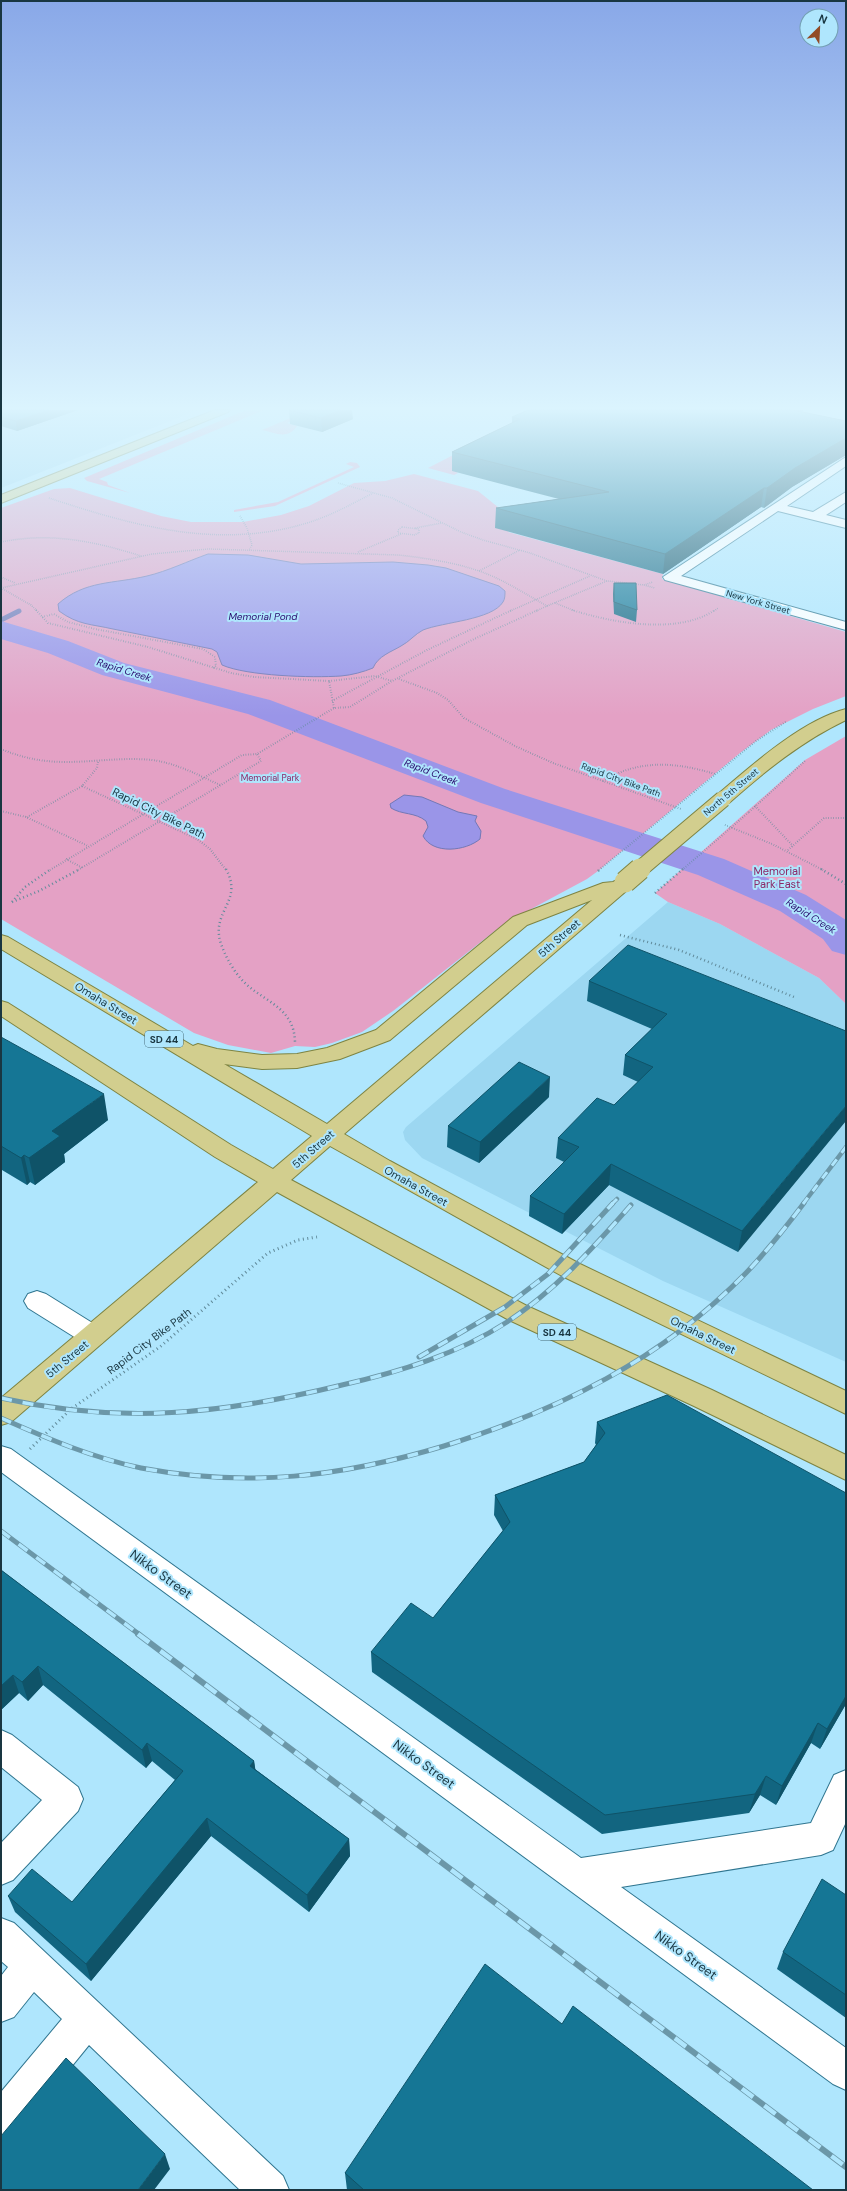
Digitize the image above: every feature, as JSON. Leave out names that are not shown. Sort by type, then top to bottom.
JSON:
[{"type":"main road","name":"North 5th Street","points":[[625,882],[785,748],[813,730],[846,714]]},
{"type":"main road","points":[[172,1043],[216,1056],[262,1062],[297,1061],[332,1054],[383,1035],[520,921],[625,882]]},
{"type":"main road","name":"5th Street","points":[[1,1414],[275,1182],[625,882]]},
{"type":"main road","name":"Omaha Street","points":[[1,941],[382,1167],[565,1266],[685,1327],[846,1404]]},
{"type":"main road","name":"SD 44","points":[[1,1007],[223,1151],[275,1182],[512,1310],[704,1398],[846,1468]]},
{"type":"street","points":[[670,576],[768,512]]},
{"type":"street","points":[[796,512],[846,524]]},
{"type":"street","points":[[815,517],[822,512]]},
{"type":"street","name":"New York Street","points":[[670,576],[735,596],[846,626]]},
{"type":"street","points":[[38,1301],[93,1336]]},
{"type":"street","name":"Nikko Street","points":[[6,1461],[846,2071]]},
{"type":"street","points":[[1,1746],[66,1799],[1,1868]]},
{"type":"street","points":[[578,1876],[821,1838],[846,1786]]},
{"type":"street","points":[[1,1936],[269,2190]]},
{"type":"street","points":[[1,2004],[34,1966]]},
{"type":"street","points":[[1,2122],[87,2018]]},
{"type":"path","points":[[94,512],[121,521],[161,531],[185,534],[249,534],[290,528],[335,512]]},
{"type":"path","points":[[420,512],[483,540],[520,550],[607,582],[644,585],[670,576]]},
{"type":"path","points":[[240,516],[249,534],[252,545],[249,550]]},
{"type":"path","points":[[401,534],[398,533],[398,530],[402,528],[415,528],[442,523]]},
{"type":"path","points":[[355,553],[401,534],[414,536],[419,533],[419,530],[415,528]]},
{"type":"path","points":[[1,542],[38,536],[62,536],[88,540],[141,556]]},
{"type":"path","points":[[1,588],[141,556],[188,550],[355,553],[420,556],[479,571],[504,582],[547,606]]},
{"type":"path","points":[[479,571],[520,550]]},
{"type":"path","points":[[332,701],[375,676],[534,600],[591,576]]},
{"type":"path","points":[[1,577],[16,584]]},
{"type":"path","points":[[257,754],[261,761],[161,822],[36,894],[12,902],[25,887],[66,859],[242,754],[257,754],[334,708],[350,707],[392,681],[399,679],[472,640],[547,606],[607,582]]},
{"type":"path","points":[[1,588],[31,605],[48,623],[148,647],[212,668],[254,677],[329,681],[359,679],[375,676],[392,681]]},
{"type":"path","points":[[555,603],[573,611],[615,620],[677,623],[701,618],[735,596]]},
{"type":"path","points":[[42,617],[54,614],[68,622],[95,629],[203,649],[215,657],[216,666],[212,668]]},
{"type":"path","name":"Rapid City Bike Path","points":[[399,679],[438,693],[448,700],[464,718],[515,746],[603,781],[686,810]]},
{"type":"path","points":[[329,681],[334,708]]},
{"type":"path","points":[[1,749],[45,762],[64,763],[151,760],[182,768],[220,785]]},
{"type":"path","points":[[655,893],[812,756]]},
{"type":"path","points":[[26,817],[82,786],[97,768],[98,762]]},
{"type":"path","points":[[598,871],[715,774],[690,766],[657,764],[628,767],[619,770],[603,781]]},
{"type":"path","name":"Rapid City Bike Path","points":[[82,786],[143,813],[207,846],[226,872],[232,888],[218,925],[220,938],[226,953],[241,979],[270,999],[286,1016],[296,1038],[295,1046]]},
{"type":"path","points":[[755,806],[794,846]]},
{"type":"path","points":[[1,811],[26,817],[88,846]]},
{"type":"path","points":[[788,850],[824,818],[846,818]]},
{"type":"path","points":[[721,824],[788,850],[846,884]]},
{"type":"path","points":[[66,859],[83,868]]},
{"type":"path","points":[[620,935],[679,950],[794,997]]},
{"type":"path","name":"Rapid City Bike Path","points":[[6,1461],[71,1409],[161,1346],[194,1319],[268,1253],[298,1240],[317,1237]]},
{"type":"shaded area","points":[[668,902],[720,924],[819,978],[846,1004],[846,1362],[663,1281],[422,1158],[405,1140],[403,1132],[406,1127]]},
{"type":"green space","name":"Memorial Park","points":[[1,512],[149,512],[191,522],[243,522],[290,512],[504,512],[519,524],[508,532],[663,574],[662,579],[846,632],[846,696],[813,709],[771,730],[740,753],[598,871],[587,879],[505,923],[393,1011],[362,1032],[332,1043],[315,1047],[295,1046],[271,1053],[228,1045],[194,1033],[1,919]]},
{"type":"green space","name":"Memorial Park East","points":[[846,736],[846,1004],[819,978],[720,924],[668,902],[655,893],[805,760]]},
{"type":"water","name":"Memorial Pond","points":[[208,554],[248,555],[301,564],[393,562],[428,565],[446,568],[499,586],[505,591],[505,597],[503,602],[497,608],[489,613],[423,630],[404,644],[381,657],[373,668],[349,675],[329,677],[263,674],[233,669],[222,665],[217,652],[212,649],[79,622],[59,611],[58,604],[68,596],[89,587],[155,574]]},
{"type":"water","points":[[404,795],[422,797],[458,812],[477,816],[475,821],[481,831],[480,839],[467,846],[458,848],[450,849],[434,846],[423,836],[428,827],[426,821],[417,816],[391,808],[390,804]]},
{"type":"building","points":[[512,512],[728,512],[665,554]]},
{"type":"building","points":[[614,583],[636,583],[637,610],[614,602]]},
{"type":"building","points":[[628,945],[846,1031],[846,1106],[742,1231],[611,1164],[564,1214],[530,1196],[579,1147],[558,1138],[597,1098],[614,1105],[653,1067],[625,1055],[667,1014],[589,981]]},
{"type":"building","points":[[1,1037],[104,1094],[52,1131],[60,1136],[29,1158],[24,1155],[21,1158],[1,1146]]},
{"type":"building","points":[[519,1062],[550,1077],[480,1142],[448,1126]]},
{"type":"building","points":[[667,1395],[846,1493],[846,1696],[827,1729],[818,1723],[782,1786],[766,1776],[755,1794],[605,1815],[371,1652],[411,1603],[433,1618],[510,1522],[495,1495],[584,1462],[605,1433],[597,1422]]},
{"type":"building","points":[[1,1570],[254,1761],[250,1766],[349,1839],[307,1895],[207,1818],[86,1964],[8,1896],[32,1869],[72,1902],[183,1771],[147,1743],[142,1750],[38,1666],[22,1682],[13,1675],[1,1686]]},
{"type":"building","points":[[822,1879],[846,1895],[846,1995],[783,1952]]},
{"type":"building","points":[[485,1964],[562,2024],[573,2006],[813,2190],[364,2190],[345,2173]]},
{"type":"building","points":[[66,2058],[165,2154],[138,2190],[1,2190],[1,2136]]},
{"type":"waterway","points":[[1,620],[19,611]]},
{"type":"waterway","name":"Rapid Creek","points":[[1,630],[58,647],[113,669],[259,707],[493,796],[711,867],[793,903],[837,931],[846,943]]},
{"type":"railway","points":[[803,1204],[846,1147]]},
{"type":"railway","points":[[613,1203],[617,1199]]},
{"type":"railway","points":[[419,1357],[505,1307],[548,1274],[613,1203]]},
{"type":"railway","points":[[1,1418],[52,1440],[105,1459],[141,1468],[181,1474],[257,1478],[294,1476],[331,1472],[406,1457],[487,1432],[528,1416],[606,1379],[643,1356],[679,1332],[713,1304],[746,1273],[776,1239],[804,1203]]},
{"type":"railway","points":[[1,1398],[45,1406],[88,1411],[130,1413],[213,1409],[298,1395],[363,1380],[406,1368],[428,1361],[469,1344],[525,1310],[573,1268],[631,1205]]},
{"type":"railway","points":[[1,1531],[140,1635]]},
{"type":"railway","points":[[138,1634],[846,2167]]}]
